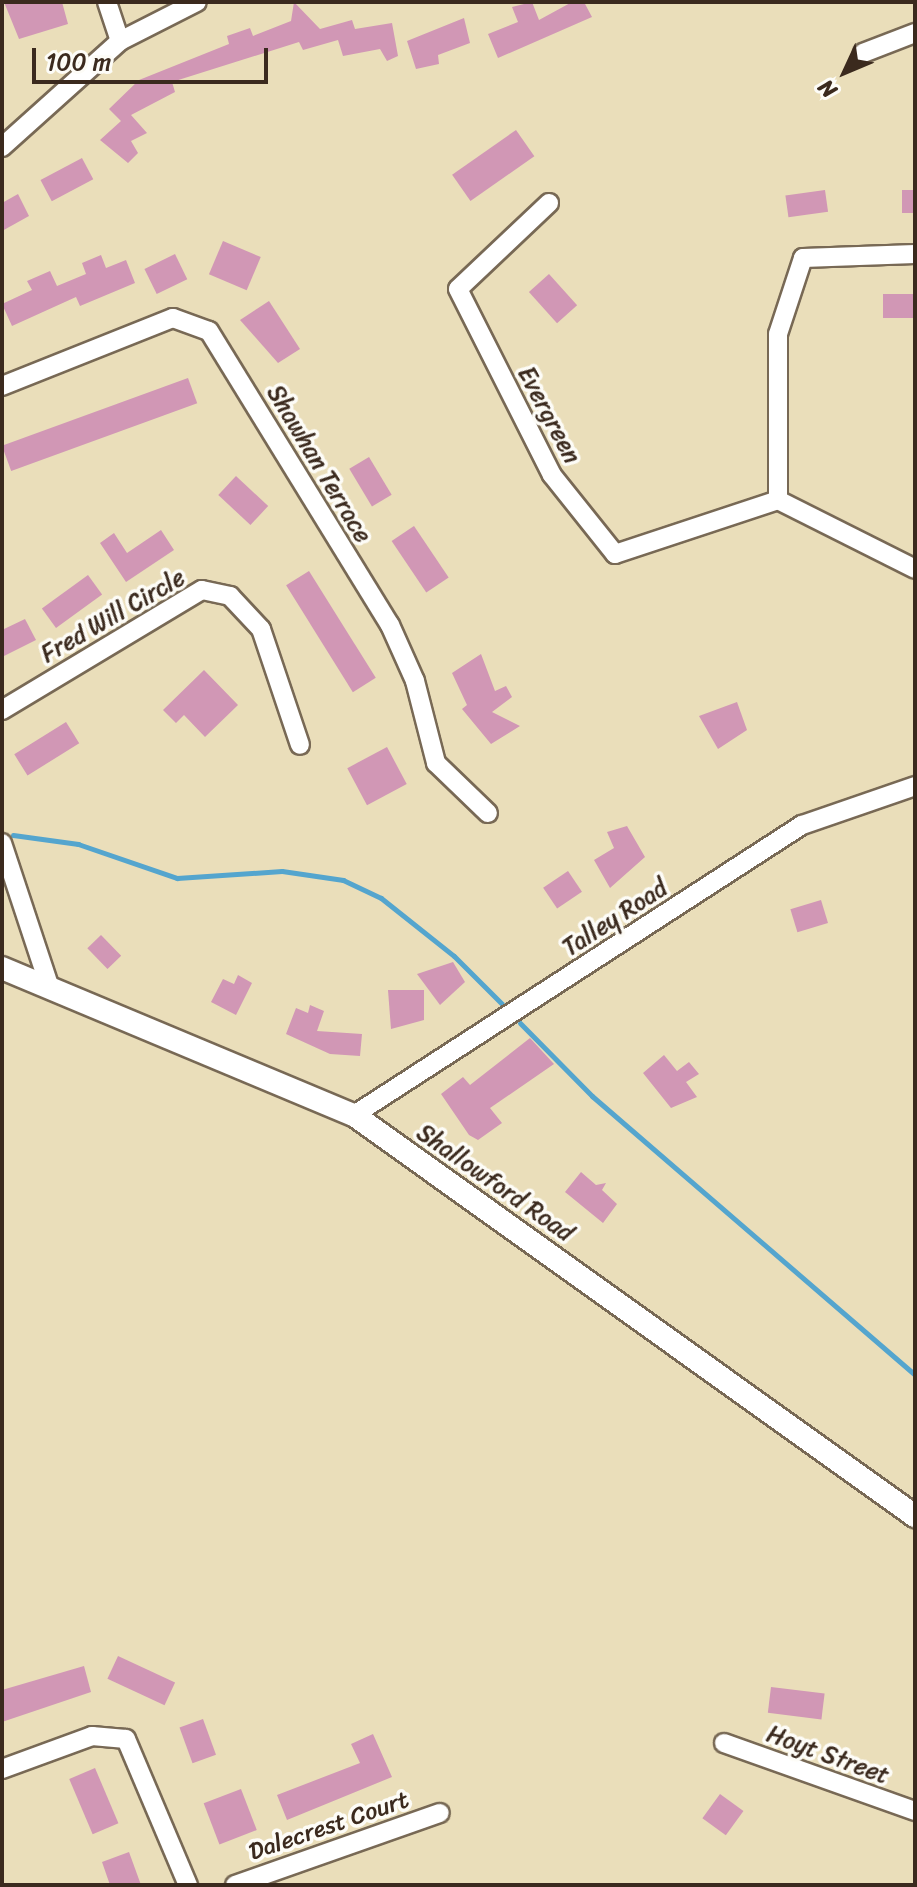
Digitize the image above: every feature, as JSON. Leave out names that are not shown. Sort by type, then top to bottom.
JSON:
[{"type":"street","points":[[107,2],[120,41]]},
{"type":"street","points":[[2,147],[120,41],[197,2]]},
{"type":"street","points":[[863,53],[915,33]]},
{"type":"street","name":"Evergreen","points":[[549,203],[458,289],[552,475],[615,554],[778,500]]},
{"type":"street","points":[[915,254],[803,258],[778,334],[778,500],[915,569]]},
{"type":"street","name":"Shawhan Terrace","points":[[2,386],[173,318],[209,331],[390,625],[415,681],[436,763],[488,813]]},
{"type":"street","name":"Fred Will Circle","points":[[2,710],[202,590],[230,596],[261,629],[300,745]]},
{"type":"street","name":"Talley Road","points":[[354,1115],[802,825],[915,786]]},
{"type":"street","points":[[2,843],[50,988]]},
{"type":"street","name":"Shallowford Road","points":[[2,968],[354,1115],[915,1516]]},
{"type":"street","points":[[2,1769],[92,1736],[126,1739],[188,1885]]},
{"type":"street","name":"Hoyt Street","points":[[724,1743],[915,1811]]},
{"type":"street","name":"Dalecrest Court","points":[[235,1885],[440,1813]]},
{"type":"building","points":[[4,2],[62,2],[68,24],[19,39]]},
{"type":"building","points":[[294,2],[320,29],[352,20],[355,29],[392,23],[398,56],[387,61],[380,49],[343,56],[338,40],[303,50],[299,42],[172,82],[175,92],[131,115],[147,133],[131,141],[138,153],[128,163],[100,140],[121,121],[109,109],[139,80],[229,44],[227,36],[250,28],[253,36],[291,21]]},
{"type":"building","points":[[532,2],[539,20],[572,2],[584,2],[592,17],[498,58],[488,34],[518,22],[512,7]]},
{"type":"building","points":[[464,18],[470,43],[438,55],[439,64],[416,69],[407,41]]},
{"type":"building","points":[[516,130],[534,156],[470,201],[452,175]]},
{"type":"building","points":[[82,158],[93,179],[52,201],[41,180]]},
{"type":"building","points":[[825,190],[828,212],[788,217],[785,196]]},
{"type":"building","points":[[902,190],[915,190],[915,213],[902,213]]},
{"type":"building","points":[[18,194],[29,216],[2,231],[2,203]]},
{"type":"building","points":[[223,241],[261,257],[247,290],[209,274]]},
{"type":"building","points":[[175,254],[187,279],[157,294],[144,269]]},
{"type":"building","points":[[101,255],[106,268],[126,260],[135,283],[80,306],[76,297],[12,326],[2,304],[32,290],[27,281],[50,271],[57,286],[86,274],[82,263]]},
{"type":"building","points":[[549,274],[577,305],[557,323],[529,292]]},
{"type":"building","points":[[883,294],[915,294],[915,318],[883,318]]},
{"type":"building","points":[[269,301],[300,349],[278,363],[240,320]]},
{"type":"building","points":[[188,378],[197,403],[11,471],[2,446]]},
{"type":"building","points":[[369,457],[392,495],[372,507],[349,469]]},
{"type":"building","points":[[236,476],[268,506],[250,525],[218,495]]},
{"type":"building","points":[[414,526],[449,577],[426,592],[392,541]]},
{"type":"building","points":[[161,530],[174,550],[126,582],[100,543],[114,533],[127,553]]},
{"type":"building","points":[[309,571],[376,678],[353,692],[286,585]]},
{"type":"building","points":[[88,575],[102,594],[56,628],[42,609]]},
{"type":"building","points":[[25,619],[36,640],[2,657],[2,630]]},
{"type":"building","points":[[481,654],[495,691],[506,686],[512,697],[492,712],[520,726],[491,744],[462,709],[467,705],[452,673]]},
{"type":"building","points":[[204,670],[238,705],[205,737],[184,715],[176,723],[163,710]]},
{"type":"building","points":[[737,702],[747,730],[718,749],[699,716]]},
{"type":"building","points":[[66,722],[79,743],[28,776],[14,754]]},
{"type":"building","points":[[387,747],[407,784],[367,805],[347,768]]},
{"type":"building","points":[[627,826],[645,857],[610,888],[594,860],[614,848],[607,832]]},
{"type":"building","points":[[568,871],[582,892],[557,909],[543,888]]},
{"type":"building","points":[[821,900],[828,923],[797,932],[790,909]]},
{"type":"building","points":[[101,935],[121,956],[107,969],[87,948]]},
{"type":"building","points":[[453,962],[465,982],[440,1005],[417,974]]},
{"type":"building","points":[[238,975],[252,983],[236,1015],[211,1002],[223,979],[234,984]]},
{"type":"building","points":[[388,990],[424,990],[424,1020],[391,1029]]},
{"type":"building","points":[[310,1005],[324,1011],[317,1031],[362,1034],[360,1056],[330,1054],[286,1034],[296,1008],[308,1013]]},
{"type":"building","points":[[530,1038],[554,1064],[490,1108],[502,1123],[478,1140],[469,1135],[441,1094],[463,1077],[470,1085]]},
{"type":"building","points":[[664,1055],[677,1071],[689,1062],[699,1074],[686,1082],[697,1097],[671,1108],[643,1073]]},
{"type":"building","points":[[581,1172],[596,1185],[606,1183],[602,1190],[617,1204],[603,1223],[565,1192]]},
{"type":"building","points":[[118,1656],[175,1683],[165,1705],[107,1679]]},
{"type":"building","points":[[84,1666],[91,1692],[2,1722],[2,1690]]},
{"type":"building","points":[[771,1687],[825,1694],[821,1719],[768,1713]]},
{"type":"building","points":[[203,1719],[216,1755],[193,1763],[180,1728]]},
{"type":"building","points":[[373,1734],[392,1777],[287,1820],[277,1795],[360,1763],[351,1744]]},
{"type":"building","points":[[95,1768],[118,1823],[93,1834],[69,1779]]},
{"type":"building","points":[[241,1789],[257,1830],[219,1844],[204,1803]]},
{"type":"building","points":[[720,1794],[743,1811],[726,1835],[702,1818]]},
{"type":"building","points":[[129,1852],[141,1885],[110,1885],[102,1862]]},
{"type":"waterway","points":[[13,835],[78,844],[177,878],[282,871],[343,880],[381,898],[454,956],[502,1004]]},
{"type":"waterway","points":[[520,1023],[592,1096],[915,1375]]}]
